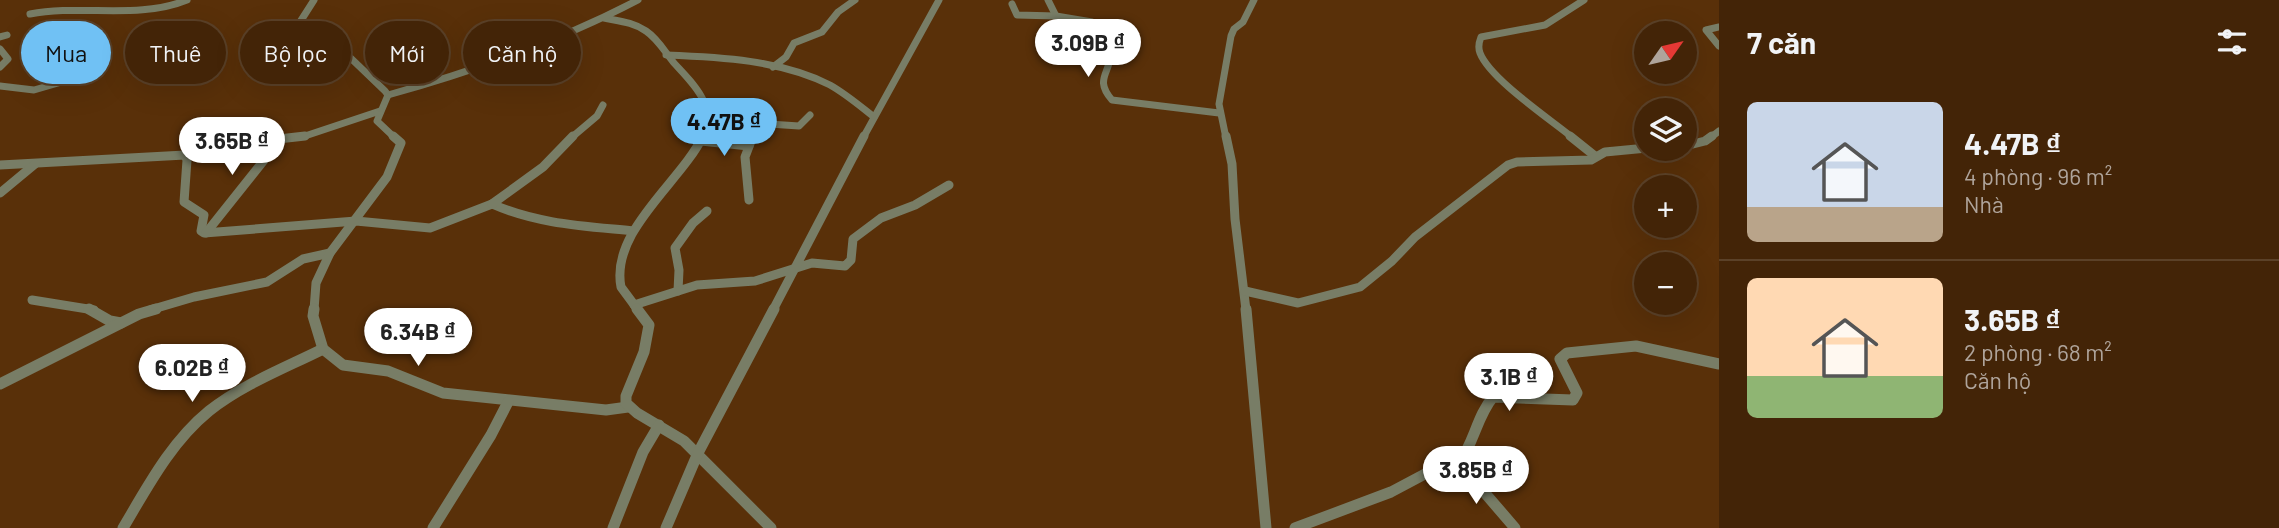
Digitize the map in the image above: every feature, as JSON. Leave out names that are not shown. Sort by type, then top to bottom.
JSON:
[{"type":"street","points":[[30,14],[74,5],[172,8],[187,0]]},
{"type":"street","points":[[314,0],[299,19],[300,22],[336,44],[388,95]]},
{"type":"street","points":[[639,0],[514,57],[388,95],[377,118],[379,124],[398,138],[401,144],[387,177],[330,253],[316,283],[313,316],[323,349],[343,365],[388,370],[415,384],[443,393],[509,402],[606,410],[628,407],[676,435],[698,453],[771,528]]},
{"type":"street","points":[[773,67],[788,55],[796,41],[822,32],[838,12],[855,0]]},
{"type":"street","points":[[666,528],[698,453],[874,117],[939,0]]},
{"type":"street","points":[[1048,0],[1056,16]]},
{"type":"street","points":[[1254,0],[1243,22],[1234,29],[1231,36],[1219,96],[1219,113],[1232,164],[1235,219],[1245,291],[1266,528]]},
{"type":"street","points":[[1584,0],[1548,24],[1481,37],[1479,48],[1483,59],[1525,99],[1595,156]]},
{"type":"street","points":[[1012,5],[1017,15],[1089,20],[1101,35],[1112,59],[1102,76],[1103,87],[1112,100],[1219,113]]},
{"type":"street","points":[[604,18],[641,28],[653,37],[698,89],[708,107],[708,125],[701,141],[633,231],[624,249],[620,283],[623,292],[646,319],[649,335],[626,396],[628,407]]},
{"type":"street","points":[[1719,27],[1706,30],[1719,46]]},
{"type":"street","points":[[0,49],[8,60],[0,67]]},
{"type":"street","points":[[666,55],[709,57],[773,67],[826,83],[854,100],[874,117]]},
{"type":"street","points":[[0,86],[34,90],[57,84]]},
{"type":"street","points":[[185,155],[187,160],[184,202],[204,215],[201,231],[206,233],[356,221],[430,228],[492,204],[543,167],[583,125],[601,111],[603,105]]},
{"type":"street","points":[[0,165],[185,155],[234,144],[321,132],[380,111]]},
{"type":"street","points":[[749,200],[745,157],[760,125],[799,126],[810,115]]},
{"type":"street","points":[[1697,143],[1719,131]]},
{"type":"street","points":[[206,233],[281,139]]},
{"type":"street","points":[[701,141],[749,146]]},
{"type":"street","points":[[1245,291],[1298,303],[1360,287],[1392,261],[1415,237],[1508,165],[1517,162],[1588,160],[1605,152],[1634,149]]},
{"type":"street","points":[[0,193],[36,164]]},
{"type":"street","points":[[634,304],[713,282],[755,281],[812,263],[845,265],[851,260],[853,239],[881,218],[915,205],[949,185]]},
{"type":"street","points":[[492,204],[517,215],[546,222],[633,231]]},
{"type":"street","points":[[678,291],[679,270],[675,248],[686,237],[693,221],[707,211]]},
{"type":"street","points":[[0,384],[139,314],[194,296],[267,282],[303,259],[330,253]]},
{"type":"street","points":[[32,300],[86,307],[96,310],[104,320],[121,323]]},
{"type":"street","points":[[1459,463],[1493,397],[1569,402],[1576,397],[1577,393],[1560,359],[1567,353],[1636,346],[1719,364]]},
{"type":"street","points":[[123,528],[165,461],[197,421],[233,395],[323,349]]},
{"type":"street","points":[[433,528],[509,402]]},
{"type":"street","points":[[613,528],[643,452],[659,425]]},
{"type":"street","points":[[1295,528],[1391,492],[1440,466],[1459,463]]},
{"type":"street","points":[[1459,463],[1516,528]]}]
